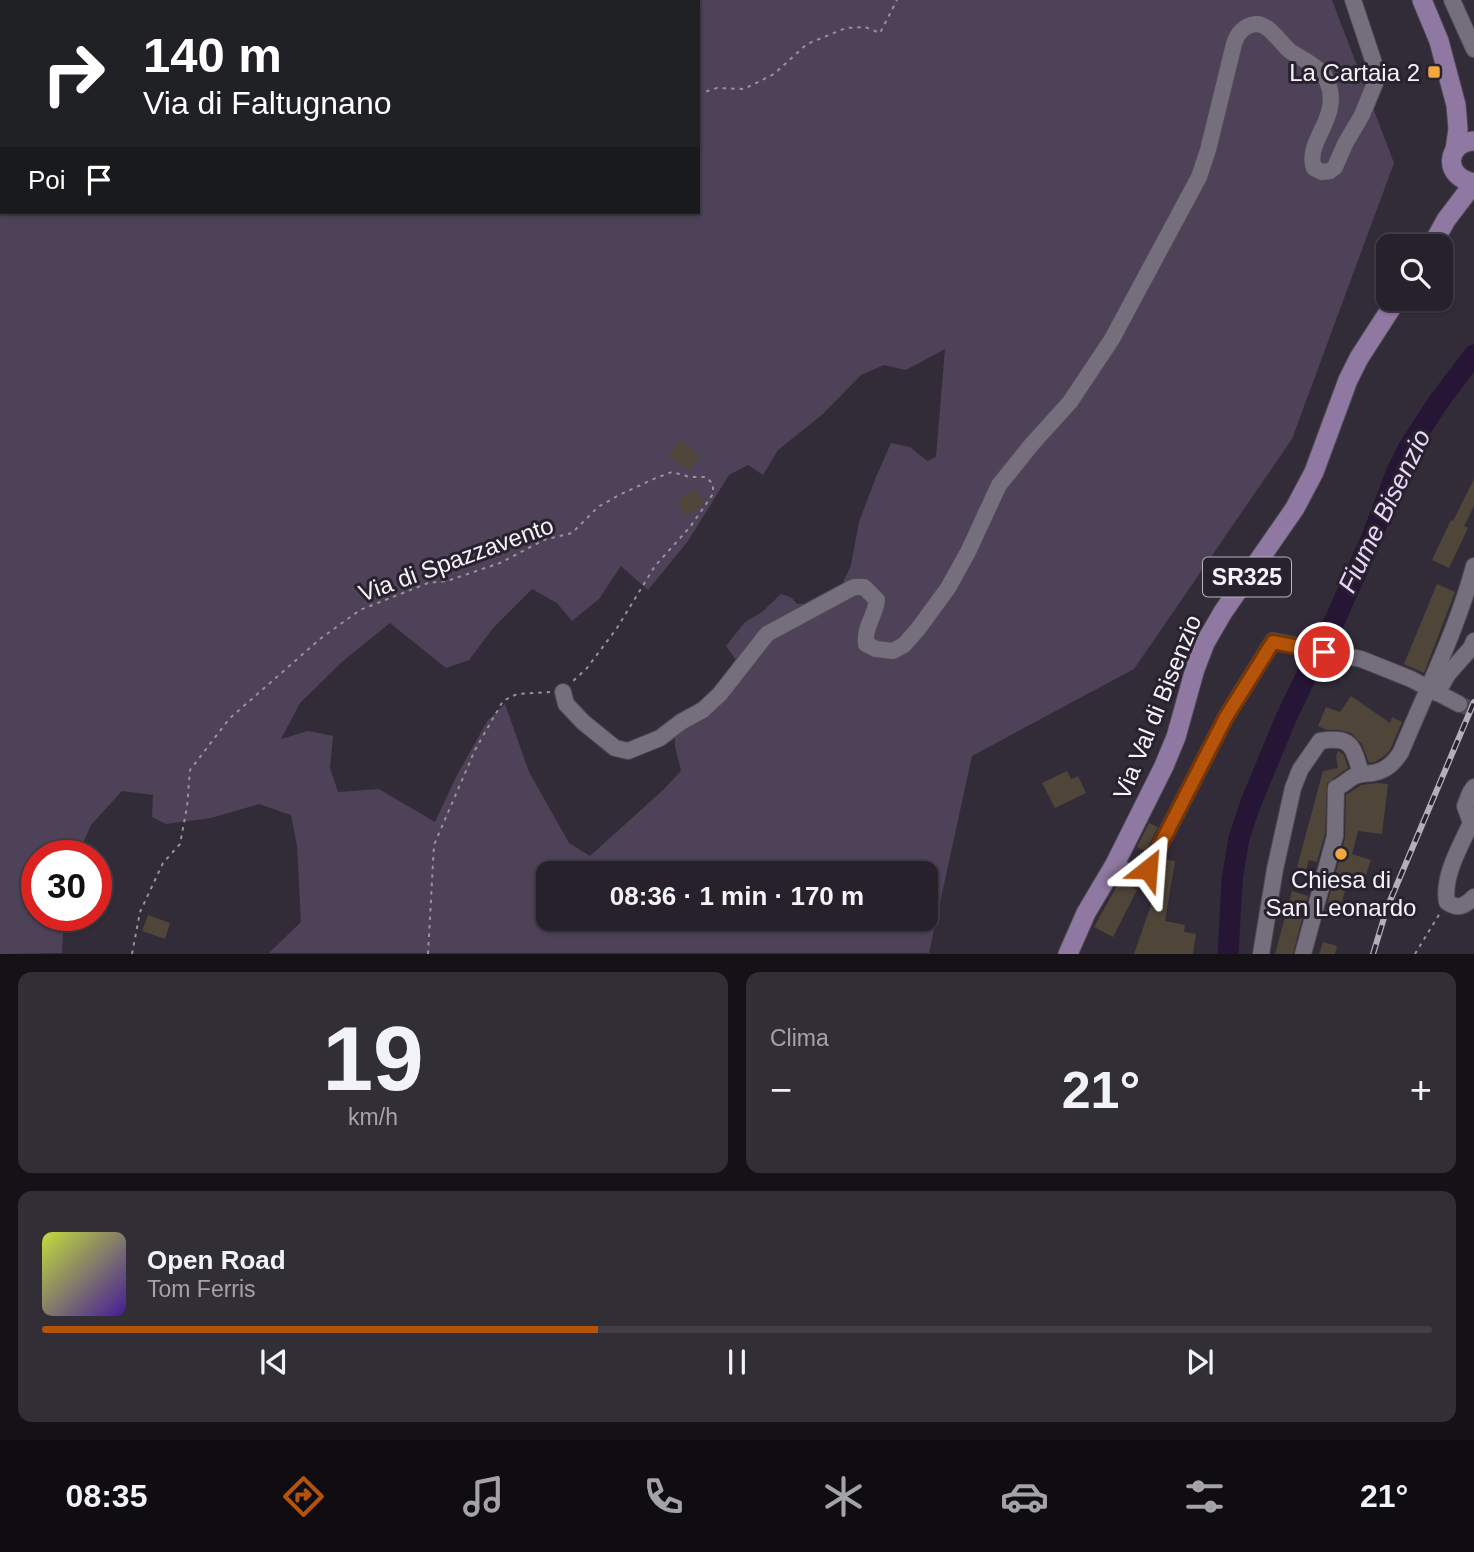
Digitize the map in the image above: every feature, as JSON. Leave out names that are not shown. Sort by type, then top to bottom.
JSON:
[{"type":"main road","points":[[1422,0],[1439,41],[1455,105],[1458,129],[1452,165],[1469,181],[1438,234]]},
{"type":"main road","points":[[1455,105],[1474,134]]},
{"type":"main road","points":[[1455,150],[1467,141],[1474,141]]},
{"type":"main road","name":"Via Val di Bisenzio","points":[[1068,954],[1086,913],[1115,864],[1164,766],[1176,737],[1205,643],[1223,612],[1295,508],[1314,472],[1348,380],[1389,311]]},
{"type":"street","points":[[563,692],[566,704],[583,722],[615,748],[628,751],[660,738],[703,710],[720,694],[767,634],[854,587],[864,587],[877,600],[865,634],[866,644],[876,649],[893,651],[904,645],[948,589],[999,485],[1070,402],[1112,339],[1199,177],[1234,44],[1243,29],[1255,24],[1264,26],[1289,50],[1324,73],[1331,91],[1329,115],[1311,160],[1314,168],[1322,172],[1335,167],[1375,83],[1375,66],[1353,0]]},
{"type":"street","points":[[1452,0],[1474,49]]},
{"type":"street","points":[[1303,954],[1335,836],[1336,788],[1350,778],[1389,767],[1401,752],[1432,690],[1474,566]]},
{"type":"street","points":[[1432,690],[1471,649],[1474,641]]},
{"type":"street","points":[[1115,864],[1135,874],[1148,869],[1226,717],[1273,642],[1361,659],[1411,679],[1459,704]]},
{"type":"street","points":[[1261,954],[1275,869],[1288,808],[1300,770],[1320,741],[1336,738],[1346,742],[1354,751],[1361,774]]},
{"type":"street","points":[[1474,787],[1470,793],[1471,823],[1450,872],[1446,893],[1447,902],[1452,906],[1462,907],[1474,897]]},
{"type":"path","points":[[700,93],[717,88],[744,89],[774,74],[807,44],[846,28],[865,27],[880,33],[897,0]]},
{"type":"path","name":"Via di Spazzavento","points":[[132,954],[140,912],[163,863],[180,844],[190,770],[229,719],[320,639],[360,610],[428,583],[447,581],[500,562],[544,540],[572,533],[598,507],[656,478],[672,472],[690,477],[706,477],[713,484],[713,494],[690,527],[655,566],[617,628],[587,668],[563,692]]},
{"type":"path","points":[[428,954],[434,845],[475,750],[503,701],[517,694],[563,692]]},
{"type":"path","points":[[1415,954],[1447,902]]},
{"type":"shaded area","points":[[700,0],[1332,0],[1394,163],[1292,439],[1134,669],[972,756],[938,912],[938,861],[536,861],[536,931],[934,931],[929,953],[269,953],[301,922],[297,846],[291,815],[259,804],[211,818],[166,824],[152,817],[153,795],[122,791],[91,825],[84,840],[21,840],[21,931],[63,931],[62,953],[0,954],[0,214],[700,214]],"holes":[[[945,349],[936,457],[927,461],[910,447],[891,443],[859,522],[851,565],[842,585],[813,604],[797,604],[792,598],[781,594],[762,612],[745,622],[726,646],[739,664],[702,705],[675,719],[675,746],[681,771],[590,856],[569,843],[529,772],[505,704],[488,720],[456,777],[435,822],[379,789],[338,792],[330,768],[333,736],[308,731],[281,739],[300,703],[343,661],[390,623],[446,668],[469,660],[494,627],[532,589],[557,603],[572,621],[599,599],[621,566],[648,590],[688,541],[729,475],[748,465],[763,475],[778,450],[823,414],[861,375],[884,365],[906,370]]]},
{"type":"building","points":[[680,440],[700,456],[689,471],[668,456]]},
{"type":"building","points":[[1474,479],[1474,506],[1464,526],[1468,528],[1449,568],[1432,560]]},
{"type":"building","points":[[694,489],[705,503],[687,516],[677,502]]},
{"type":"building","points":[[1437,584],[1455,592],[1424,673],[1404,664]]},
{"type":"building","points":[[1351,696],[1390,723],[1392,717],[1402,722],[1390,750],[1375,762],[1369,763],[1362,744],[1351,733],[1318,726],[1326,707],[1340,712]]},
{"type":"building","points":[[1338,751],[1344,755],[1348,768],[1327,783],[1325,834],[1317,862],[1309,860],[1306,870],[1297,867],[1323,771],[1338,768]]},
{"type":"building","points":[[1067,771],[1071,779],[1078,776],[1086,793],[1055,808],[1042,783]]},
{"type":"building","points":[[1388,784],[1382,834],[1358,831],[1352,854],[1371,860],[1365,878],[1350,873],[1337,920],[1324,916],[1345,838],[1346,795],[1361,785]]},
{"type":"building","points":[[1149,823],[1158,827],[1146,851],[1137,847]]},
{"type":"building","points":[[1165,859],[1175,861],[1165,921],[1185,925],[1184,932],[1196,934],[1193,954],[1134,954],[1152,902],[1157,874]]},
{"type":"building","points":[[1120,880],[1137,890],[1113,937],[1094,927]]},
{"type":"building","points":[[1292,891],[1308,896],[1293,954],[1275,954]]},
{"type":"building","points":[[148,915],[170,923],[165,939],[142,931]]},
{"type":"building","points":[[1323,942],[1337,946],[1335,954],[1319,954]]},
{"type":"waterway","name":"Fiume Bisenzio","points":[[1228,954],[1235,861],[1250,805],[1286,718],[1335,620],[1372,537],[1397,471],[1439,401],[1474,355]]},
{"type":"tunnel","points":[[1459,704],[1474,710]]},
{"type":"railway","points":[[1373,954],[1387,908],[1474,702]]},
{"type":"place","name":"La Cartaia 2","points":[[1434,72]]},
{"type":"place","name":"Chiesa di San Leonardo","points":[[1341,854]]},
{"type":"route","points":[[1148,869],[1226,717],[1273,642],[1324,652]]}]
